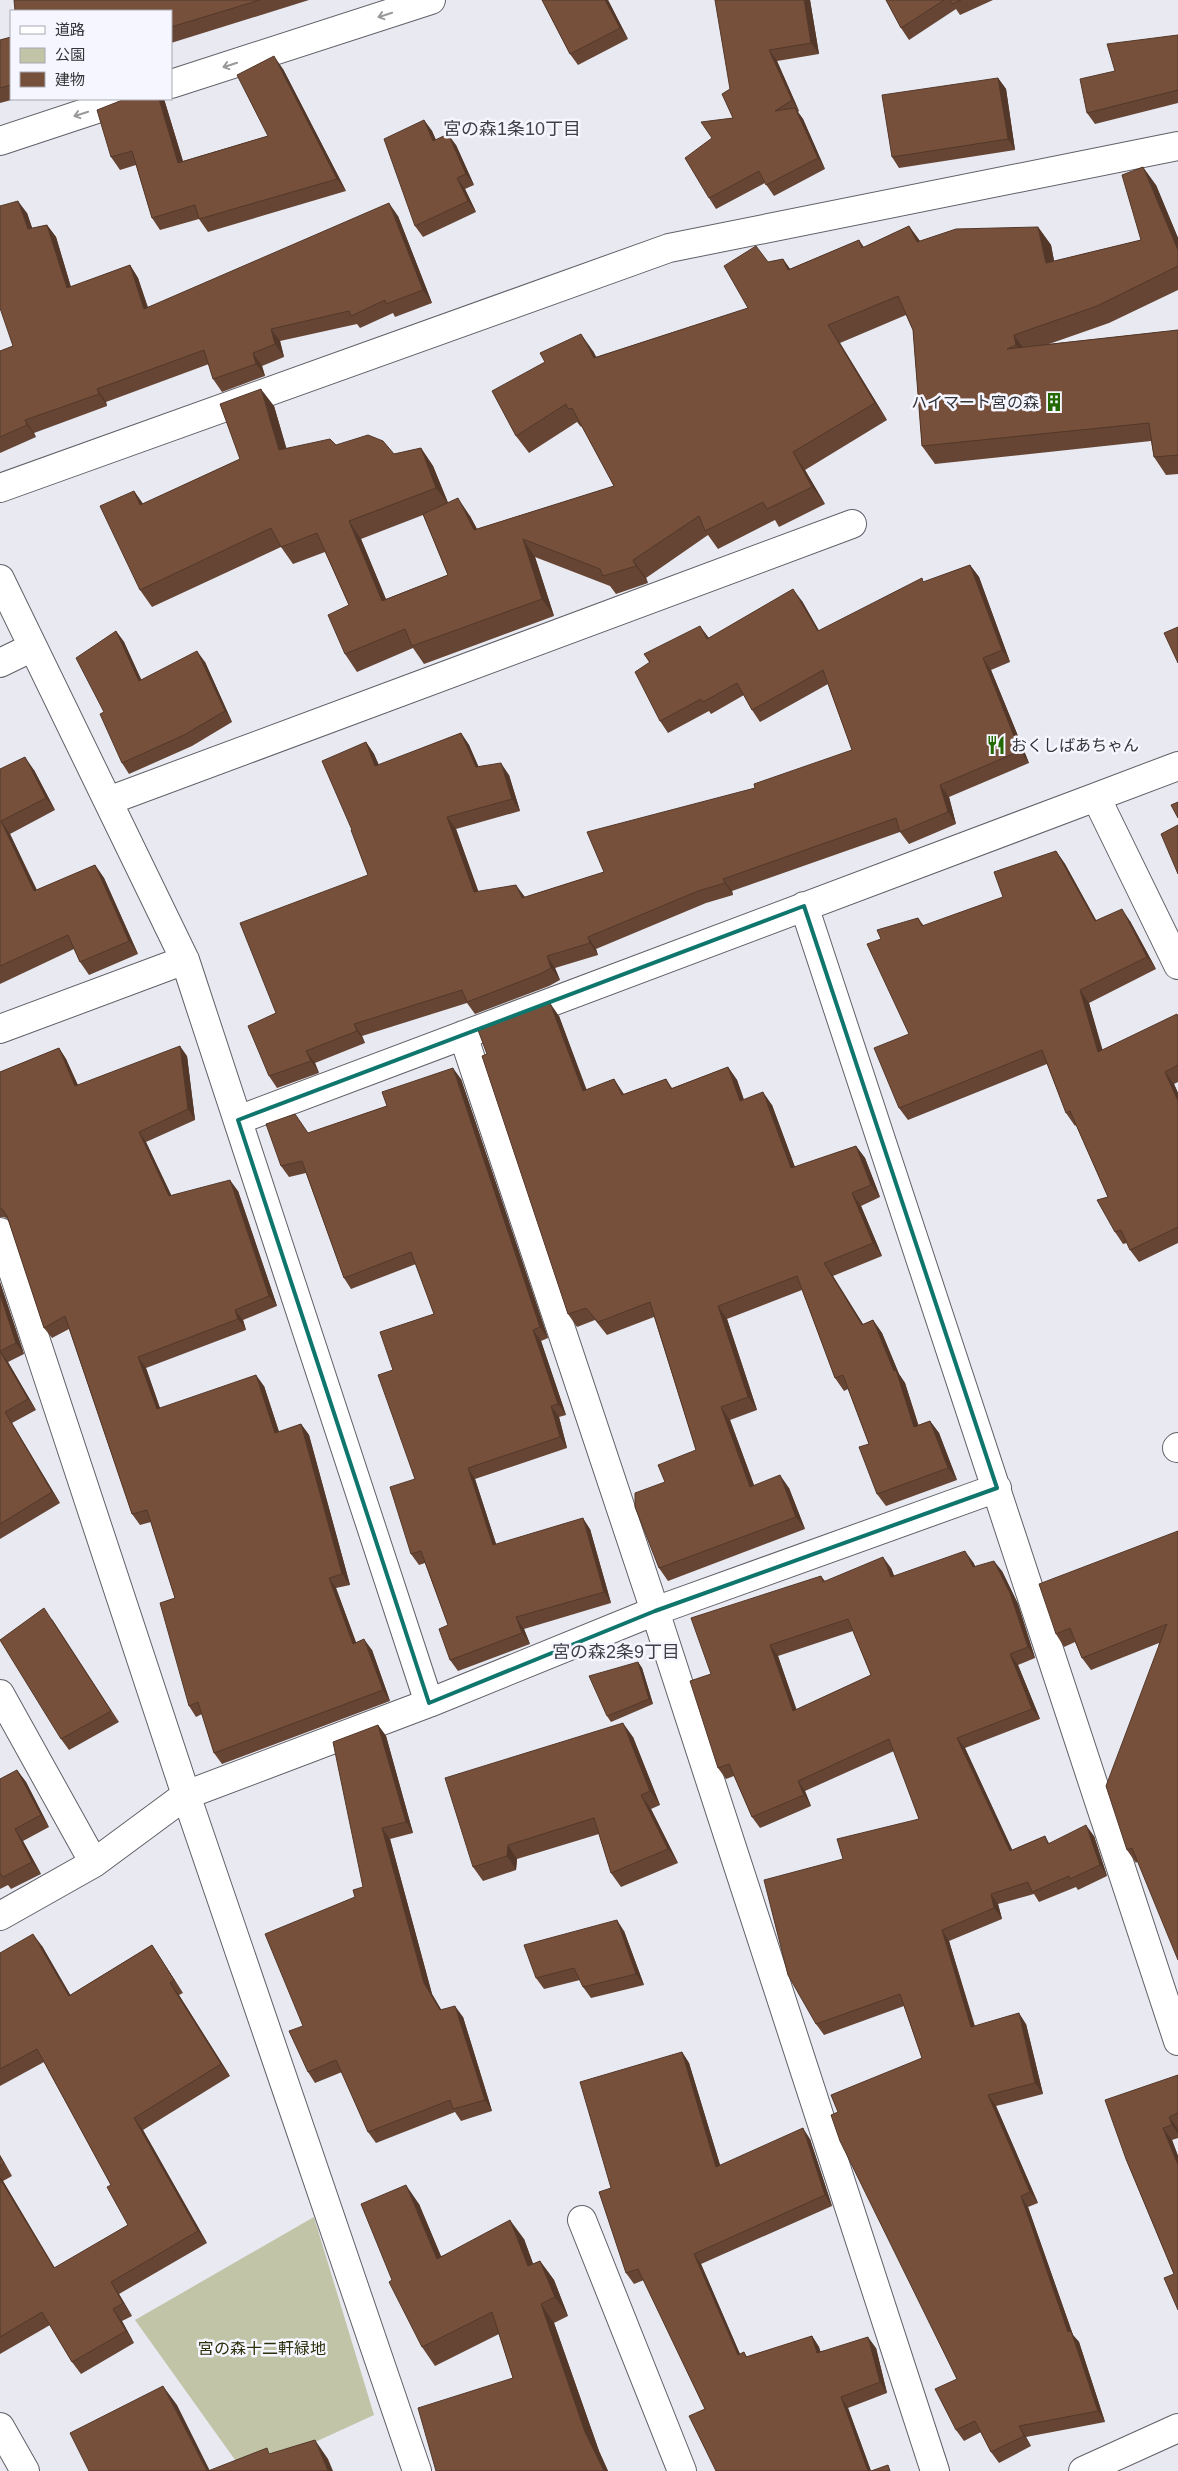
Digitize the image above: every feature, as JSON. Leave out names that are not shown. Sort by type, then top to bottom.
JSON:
[{"type":"street","points":[[172,84],[431,0]]},
{"type":"street","points":[[0,141],[124,100]]},
{"type":"street","points":[[0,488],[669,248],[1178,146]]},
{"type":"street","points":[[108,801],[852,524]]},
{"type":"street","points":[[0,578],[185,960],[429,1703]]},
{"type":"street","points":[[0,663],[33,647]]},
{"type":"street","points":[[238,1120],[1178,766]]},
{"type":"street","points":[[1096,797],[1178,965]]},
{"type":"street","points":[[804,906],[998,1488],[1178,2041]]},
{"type":"street","points":[[0,1029],[185,960]]},
{"type":"street","points":[[463,1035],[655,1611],[935,2471]]},
{"type":"street","points":[[0,1232],[186,1795],[417,2471]]},
{"type":"street","points":[[0,1916],[94,1864],[186,1795],[429,1703],[655,1611],[998,1488]]},
{"type":"street","points":[[0,1694],[94,1864]]},
{"type":"street","points":[[582,2220],[682,2471]]},
{"type":"street","points":[[0,2427],[25,2471]]},
{"type":"street","points":[[1083,2471],[1178,2428]]},
{"type":"highlighted area","points":[[804,906],[997,1488],[655,1611],[429,1703],[238,1120]]},
{"type":"green space","name":"宮の森十二軒緑地","points":[[314,2217],[374,2415],[252,2471],[243,2471],[135,2320]]},
{"type":"building","points":[[14,0],[260,0],[172,27],[172,10],[15,10]]},
{"type":"building","points":[[542,0],[605,0],[620,28],[570,54]]},
{"type":"building","points":[[715,0],[804,0],[811,43],[769,50],[792,100],[775,111],[795,108],[818,158],[766,185],[759,171],[709,198],[685,158],[712,138],[701,122],[733,118],[722,94],[730,89]]},
{"type":"building","points":[[886,0],[944,0],[901,28]]},
{"type":"building","points":[[950,0],[961,0],[952,4]]},
{"type":"building","points":[[1178,35],[1178,90],[1087,113],[1080,79],[1115,71],[1107,44]]},
{"type":"building","points":[[10,37],[10,85],[0,88],[0,40]]},
{"type":"building","points":[[274,56],[337,179],[199,219],[195,205],[152,218],[132,151],[111,157],[97,110],[122,100],[159,100],[178,163],[268,136],[237,75]]},
{"type":"building","points":[[998,78],[1008,139],[892,157],[882,95]]},
{"type":"building","points":[[424,120],[433,141],[448,134],[466,174],[457,178],[468,201],[415,226],[384,139]]},
{"type":"building","points":[[1143,167],[1178,250],[1178,266],[1097,306],[1014,335],[1016,345],[1007,349],[1178,330],[1178,455],[1154,457],[1149,423],[922,446],[913,330],[898,296],[828,325],[875,403],[793,452],[812,487],[767,509],[763,502],[705,531],[699,516],[633,560],[636,566],[603,576],[600,569],[523,539],[542,599],[412,646],[405,629],[345,654],[328,615],[349,605],[317,533],[281,547],[271,528],[140,590],[100,506],[134,491],[140,505],[240,459],[220,404],[261,389],[279,450],[330,439],[336,445],[368,435],[383,441],[394,454],[421,448],[436,488],[349,521],[382,601],[448,575],[423,514],[458,498],[474,530],[614,486],[572,408],[568,409],[566,404],[516,436],[492,391],[545,362],[540,353],[581,334],[594,358],[748,308],[724,266],[756,246],[768,262],[783,259],[788,270],[859,240],[862,248],[909,226],[917,242],[956,229],[1038,227],[1046,263],[1141,240],[1122,175]]},
{"type":"building","points":[[18,201],[28,229],[47,225],[67,288],[130,265],[144,309],[389,203],[423,290],[386,304],[385,300],[351,316],[349,311],[271,329],[275,344],[253,353],[256,364],[213,379],[204,350],[97,389],[99,394],[25,420],[27,425],[0,437],[0,351],[13,346],[0,308],[0,206]]},
{"type":"building","points":[[970,565],[1002,650],[983,658],[1020,751],[940,785],[948,812],[900,832],[896,818],[723,879],[725,883],[698,891],[588,937],[590,943],[547,956],[551,968],[540,974],[467,1002],[462,990],[354,1024],[357,1031],[306,1051],[311,1061],[269,1076],[248,1026],[276,1013],[240,923],[368,875],[352,830],[322,761],[366,742],[375,766],[461,733],[476,767],[501,763],[512,799],[447,817],[474,892],[516,885],[522,898],[604,872],[587,832],[755,788],[754,784],[852,750],[823,670],[752,710],[737,683],[703,702],[701,699],[660,721],[635,672],[650,662],[644,654],[700,626],[707,639],[793,589],[818,631],[922,578],[923,582]]},
{"type":"building","points":[[1178,627],[1178,663],[1164,633]]},
{"type":"building","points":[[116,631],[139,681],[197,651],[225,711],[184,735],[122,763],[100,714],[104,712],[76,658]]},
{"type":"building","points":[[25,757],[46,798],[1,821],[34,891],[95,865],[129,941],[80,962],[68,935],[0,966],[0,769]]},
{"type":"building","points":[[1178,802],[1178,818],[1171,805]]},
{"type":"building","points":[[1178,825],[1178,874],[1161,834]]},
{"type":"building","points":[[1056,851],[1095,921],[1122,909],[1147,957],[1080,990],[1098,1052],[1177,1014],[1178,1017],[1178,1065],[1165,1072],[1178,1101],[1178,1227],[1130,1250],[1121,1230],[1115,1232],[1097,1200],[1108,1197],[1070,1111],[1066,1113],[1042,1050],[899,1108],[874,1048],[909,1034],[867,944],[881,939],[877,930],[918,918],[922,926],[1003,897],[994,872]]},
{"type":"building","points":[[550,1003],[583,1091],[614,1079],[622,1095],[666,1079],[671,1089],[728,1067],[740,1101],[763,1092],[791,1168],[856,1146],[871,1185],[852,1193],[873,1243],[824,1263],[862,1325],[873,1320],[894,1371],[896,1370],[914,1427],[930,1421],[948,1468],[877,1494],[859,1447],[869,1444],[843,1375],[835,1378],[797,1276],[718,1306],[748,1397],[721,1407],[750,1487],[780,1475],[796,1517],[659,1568],[635,1507],[635,1493],[665,1482],[658,1465],[696,1450],[650,1302],[598,1322],[586,1308],[568,1314],[482,1056],[487,1054],[478,1030]]},
{"type":"building","points":[[180,1046],[188,1109],[139,1132],[169,1196],[230,1180],[269,1296],[235,1310],[238,1319],[138,1357],[157,1409],[256,1375],[275,1433],[301,1424],[342,1574],[329,1578],[353,1644],[364,1639],[383,1690],[214,1753],[198,1702],[189,1706],[160,1603],[175,1598],[147,1510],[132,1514],[65,1316],[44,1328],[7,1216],[0,1208],[0,1072],[59,1048],[75,1086]]},
{"type":"building","points":[[453,1068],[540,1327],[533,1330],[558,1404],[551,1406],[560,1437],[468,1468],[493,1545],[583,1518],[604,1592],[516,1617],[522,1633],[450,1660],[439,1629],[448,1625],[421,1551],[411,1554],[390,1487],[415,1479],[378,1375],[393,1370],[380,1332],[434,1314],[411,1252],[344,1278],[302,1161],[281,1166],[266,1124],[295,1114],[308,1133],[387,1106],[382,1092]]},
{"type":"building","points":[[0,1294],[16,1343],[0,1351]]},
{"type":"building","points":[[0,1351],[28,1399],[5,1412],[52,1492],[0,1524]]},
{"type":"building","points":[[1178,1531],[1178,1960],[1132,1848],[1127,1850],[1106,1786],[1167,1624],[1082,1658],[1070,1628],[1056,1634],[1039,1584]]},
{"type":"building","points":[[965,1551],[973,1567],[994,1561],[1010,1593],[1028,1647],[1010,1654],[1032,1709],[957,1738],[1010,1851],[1045,1836],[1048,1844],[1086,1825],[1100,1865],[1070,1879],[1069,1876],[1032,1892],[1028,1882],[991,1894],[994,1908],[942,1930],[971,2027],[1019,2013],[1035,2083],[988,2095],[1030,2192],[1021,2196],[1068,2332],[1071,2331],[1098,2411],[1019,2426],[1024,2436],[991,2452],[975,2421],[956,2430],[935,2389],[957,2379],[840,2141],[831,2115],[838,2112],[831,2095],[922,2058],[900,1994],[816,2024],[788,1975],[764,1880],[843,1859],[837,1839],[919,1819],[889,1739],[798,1781],[804,1795],[752,1817],[729,1764],[718,1768],[690,1681],[711,1674],[691,1618],[821,1576],[823,1582],[883,1557],[891,1577]],"holes":[[[848,1619],[871,1675],[793,1711],[770,1645]]]},
{"type":"building","points":[[44,1608],[111,1711],[61,1739],[0,1640]]},
{"type":"building","points":[[638,1662],[649,1699],[607,1716],[589,1676]]},
{"type":"building","points":[[623,1723],[650,1791],[641,1795],[668,1849],[611,1873],[594,1818],[508,1845],[507,1856],[473,1867],[445,1778]]},
{"type":"building","points":[[378,1725],[406,1822],[382,1828],[424,1983],[440,2010],[455,2006],[485,2100],[453,2109],[450,2100],[368,2132],[336,2060],[308,2072],[289,2031],[303,2026],[265,1934],[355,1897],[353,1890],[363,1887],[333,1742]]},
{"type":"building","points":[[17,1770],[41,1815],[15,1829],[32,1862],[3,1877],[0,1873],[0,1779]]},
{"type":"building","points":[[617,1920],[636,1974],[583,1987],[574,1968],[536,1978],[524,1945]]},
{"type":"building","points":[[33,1934],[69,1996],[152,1945],[174,1980],[170,1983],[221,2064],[134,2118],[198,2231],[111,2282],[123,2303],[113,2309],[126,2331],[72,2362],[42,2312],[0,2337],[0,2179],[54,2268],[128,2225],[107,2187],[111,2185],[37,2049],[0,2069],[0,1953]]},
{"type":"building","points":[[682,2052],[716,2167],[803,2128],[825,2195],[694,2254],[738,2355],[744,2352],[746,2357],[812,2336],[817,2353],[868,2337],[880,2382],[841,2397],[868,2471],[716,2471],[689,2416],[705,2409],[638,2269],[626,2273],[599,2192],[611,2188],[580,2082]]},
{"type":"building","points":[[1178,2075],[1178,2113],[1169,2117],[1172,2125],[1163,2128],[1178,2165],[1178,2310],[1164,2278],[1174,2274],[1126,2159],[1105,2100]]},
{"type":"building","points":[[0,2157],[4,2163],[0,2166]]},
{"type":"building","points":[[406,2185],[437,2259],[510,2220],[528,2266],[540,2261],[555,2297],[541,2304],[585,2432],[604,2471],[436,2471],[418,2408],[513,2378],[492,2312],[422,2347],[389,2282],[392,2280],[361,2204]]},
{"type":"building","points":[[163,2386],[207,2471],[89,2471],[70,2433]]},
{"type":"building","points":[[315,2440],[328,2471],[208,2471],[267,2448],[269,2454]]},
{"type":"building","points":[[888,2465],[890,2471],[871,2471]]},
{"type":"place","name":"ハイマート宮の森","points":[[1054,402]]},
{"type":"place","name":"おくしばあちゃん","points":[[996,745]]},
{"type":"district","name":"宮の森1条10丁目","points":[[512,129]]},
{"type":"district","name":"宮の森2条9丁目","points":[[616,1652]]}]
